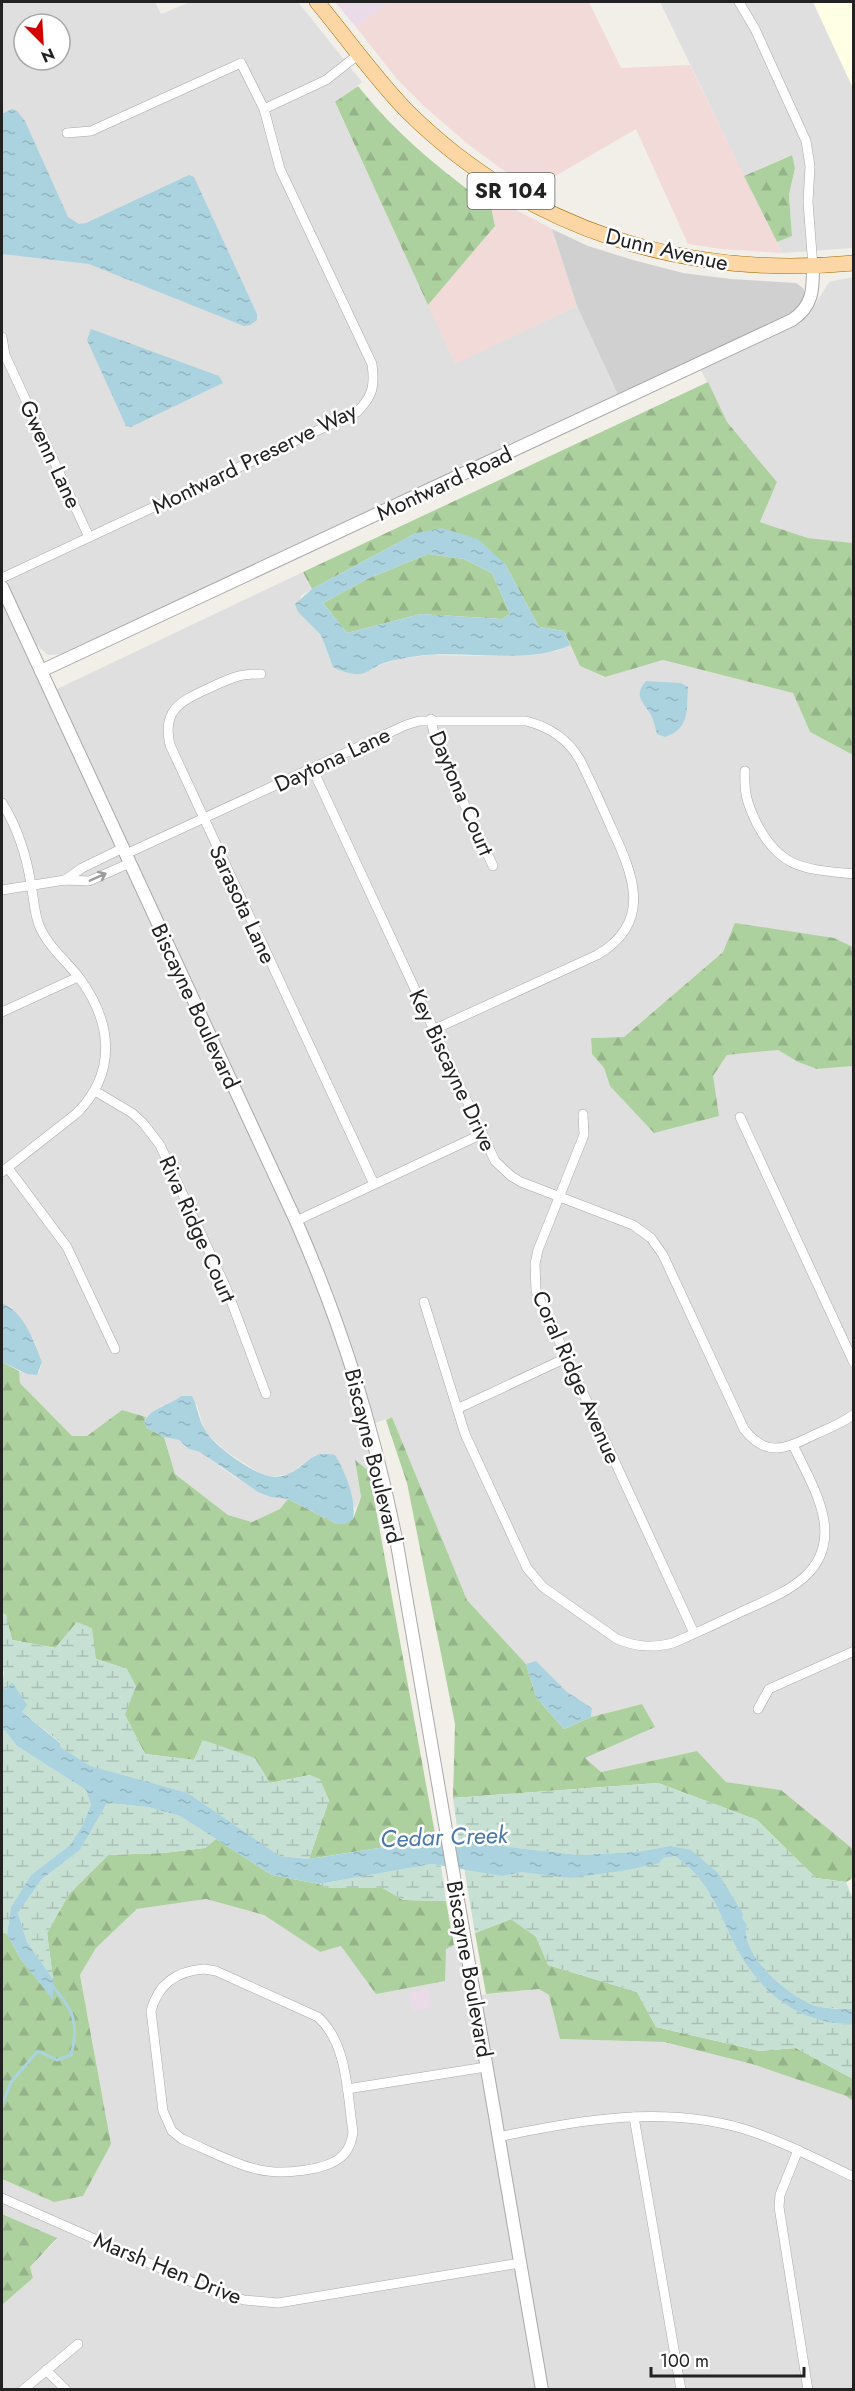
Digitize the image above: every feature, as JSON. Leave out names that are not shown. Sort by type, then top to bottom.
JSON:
[{"type":"main road","name":"Dunn Avenue","points":[[317,2],[408,111],[448,148],[498,184],[564,219],[597,234],[700,261],[770,267],[813,267],[854,263]]},
{"type":"street","points":[[739,2],[755,29],[806,141],[810,166],[808,202],[813,267]]},
{"type":"street","points":[[264,110],[326,80],[359,54]]},
{"type":"street","name":"Montward Preserve Way","points":[[2,578],[357,412],[369,400],[374,380],[372,364],[280,169],[264,110],[241,63],[92,131],[67,133]]},
{"type":"street","name":"Montward Road","points":[[41,671],[792,320],[800,315],[811,300],[814,290],[813,267]]},
{"type":"street","name":"Gwenn Lane","points":[[2,337],[5,355],[89,537]]},
{"type":"street","name":"Biscayne Boulevard","points":[[2,586],[296,1221],[339,1325],[361,1392],[379,1457],[397,1544],[542,2390]]},
{"type":"street","name":"Sarasota Lane","points":[[261,675],[239,674],[183,700],[169,719],[167,732],[170,745],[374,1184]]},
{"type":"street","name":"Daytona Lane","points":[[2,890],[65,880],[89,881],[126,855],[406,724],[431,719],[526,721],[559,735],[576,752],[629,866],[634,893],[630,920],[614,942],[597,955],[435,1029]]},
{"type":"street","name":"Daytona Court","points":[[431,719],[436,743],[493,866]]},
{"type":"street","name":"Key Biscayne Drive","points":[[312,768],[495,1161],[511,1176],[633,1225],[657,1245],[744,1429],[752,1439],[772,1449],[793,1445]]},
{"type":"street","points":[[745,771],[746,802],[767,843],[777,853],[801,867],[854,874]]},
{"type":"street","points":[[2,803],[13,823],[27,863],[35,915],[40,928],[89,993],[106,1038],[106,1058],[95,1090],[77,1113],[5,1170],[67,1247],[115,1349]]},
{"type":"street","points":[[65,880],[82,868],[126,855]]},
{"type":"street","points":[[2,1012],[78,977]]},
{"type":"street","name":"Riva Ridge Court","points":[[95,1090],[132,1113],[160,1145],[226,1290],[266,1394]]},
{"type":"street","name":"Coral Ridge Avenue","points":[[583,1114],[584,1135],[538,1250],[534,1279],[541,1303],[694,1633]]},
{"type":"street","points":[[740,1117],[854,1362]]},
{"type":"street","points":[[296,1221],[482,1134]]},
{"type":"street","points":[[424,1302],[470,1444],[527,1568],[534,1579],[617,1639],[642,1647],[658,1647],[673,1643],[789,1590],[805,1578],[818,1560],[824,1540],[825,1523],[820,1506],[793,1445],[854,1414]]},
{"type":"street","points":[[457,1409],[566,1358]]},
{"type":"street","points":[[758,1710],[769,1689],[854,1651]]},
{"type":"street","points":[[204,1969],[216,1971],[318,2017],[327,2025],[334,2037],[347,2090],[353,2132],[351,2144],[344,2155],[324,2166],[269,2172],[253,2169],[192,2143],[172,2131],[163,2111],[151,2024],[154,1999],[169,1980],[179,1973],[204,1969]]},
{"type":"street","points":[[347,2090],[486,2067]]},
{"type":"street","points":[[498,2137],[597,2119],[634,2116],[678,2117],[744,2129],[798,2150],[854,2177]]},
{"type":"street","points":[[634,2116],[681,2390]]},
{"type":"street","points":[[798,2150],[780,2195],[779,2207],[808,2390]]},
{"type":"street","name":"Marsh Hen Drive","points":[[2,2198],[208,2289],[235,2298],[261,2302],[299,2300],[520,2263]]},
{"type":"street","points":[[22,2390],[78,2344]]},
{"type":"street","points":[[46,2370],[66,2390]]},
{"type":"shaded area","points":[[2,2],[155,2],[161,14],[190,2],[298,2],[362,82],[335,103],[455,363],[577,306],[619,397],[66,654],[48,655],[33,642],[2,574]]},
{"type":"shaded area","points":[[335,2],[389,2],[356,27]]},
{"type":"shaded area","points":[[389,2],[589,2],[621,68],[690,65],[782,253],[721,249],[688,244],[636,129],[535,188],[503,170],[469,145],[425,107],[397,79],[356,27]]},
{"type":"shaded area","points":[[660,2],[813,2],[853,88],[853,248],[782,253],[777,242],[792,235],[789,195],[795,168],[791,155],[744,176]]},
{"type":"shaded area","points":[[813,2],[853,2],[853,88]]},
{"type":"shaded area","points":[[496,199],[552,229],[577,306],[455,364],[428,305],[495,226],[491,207]]},
{"type":"shaded area","points":[[552,229],[588,246],[683,273],[796,283],[803,288],[805,294],[803,303],[789,315],[619,397],[577,306]]},
{"type":"shaded area","points":[[853,277],[853,543],[808,538],[760,522],[777,482],[727,422],[700,368],[798,323],[809,315],[829,282]]},
{"type":"shaded area","points":[[303,572],[312,589],[301,596],[298,612],[321,635],[333,667],[341,671],[360,674],[399,659],[428,655],[494,656],[557,651],[570,645],[580,666],[604,677],[663,660],[793,693],[810,732],[853,755],[853,947],[834,938],[723,952],[624,1037],[591,1038],[592,1054],[604,1068],[610,1086],[713,1076],[727,1055],[778,1050],[798,1062],[817,1069],[853,1066],[853,1849],[781,1790],[726,1782],[697,1751],[601,1772],[584,1758],[642,1704],[591,1717],[592,1708],[567,1692],[537,1662],[526,1664],[467,1600],[392,1417],[375,1423],[359,1370],[315,1251],[55,690]]},
{"type":"shaded area","points":[[2,601],[302,1249],[333,1326],[375,1465],[369,1471],[355,1461],[361,1497],[355,1509],[341,1465],[315,1455],[289,1474],[269,1477],[227,1452],[205,1432],[197,1405],[181,1396],[172,1404],[162,1406],[146,1417],[122,1410],[87,1436],[72,1436],[20,1383],[19,1371],[27,1374],[39,1373],[42,1362],[34,1340],[11,1307],[2,1303]]},
{"type":"shaded area","points":[[164,1437],[179,1440],[189,1449],[200,1452],[233,1476],[271,1497],[288,1499],[281,1509],[252,1522],[228,1515],[175,1474]]},
{"type":"shaded area","points":[[206,1899],[264,1915],[320,1952],[341,1946],[446,1948],[454,1945],[460,1952],[536,2389],[2,2389],[2,2305],[33,2278],[30,2267],[57,2239],[2,2214],[2,2179],[54,2202],[111,2144],[80,1975],[96,1948],[137,1909]]},
{"type":"shaded area","points":[[428,1989],[431,2008],[413,2011],[409,1993]]},
{"type":"shaded area","points":[[539,1989],[550,1996],[561,2039],[664,2042],[752,2064],[846,2096],[853,2101],[853,2389],[547,2389],[480,1995]]},
{"type":"green space","points":[[358,86],[388,121],[420,151],[491,207],[495,226],[428,305],[335,102]]},
{"type":"green space","points":[[792,155],[795,168],[789,195],[792,236],[777,242],[744,176]]},
{"type":"green space","points":[[708,382],[727,422],[777,482],[760,522],[808,538],[853,543],[853,755],[810,732],[793,693],[663,660],[605,677],[580,666],[564,631],[539,627],[505,564],[416,533],[312,589],[303,572]]},
{"type":"green space","points":[[428,554],[464,559],[492,573],[510,614],[502,619],[421,614],[347,633],[323,603],[369,578]]},
{"type":"green space","points":[[735,923],[834,938],[853,947],[853,1066],[817,1069],[798,1062],[778,1050],[727,1055],[713,1076],[719,1116],[654,1133],[610,1086],[604,1068],[592,1054],[591,1038],[624,1037],[723,952]]},
{"type":"green space","points":[[2,1362],[19,1371],[20,1383],[72,1436],[87,1436],[122,1410],[146,1417],[144,1422],[147,1428],[164,1437],[175,1474],[228,1515],[252,1522],[280,1509],[288,1499],[337,1524],[353,1519],[361,1497],[355,1460],[369,1471],[436,1839],[309,1859],[329,1800],[310,1775],[270,1783],[203,1740],[194,1760],[145,1754],[125,1715],[127,1669],[96,1659],[77,1622],[56,1648],[12,1640],[6,1615],[2,1613]]},
{"type":"green space","points":[[392,1417],[467,1600],[526,1664],[536,1697],[564,1729],[591,1717],[642,1704],[655,1727],[585,1758],[601,1772],[697,1751],[726,1782],[781,1790],[853,1849],[853,1878],[846,1882],[816,1878],[757,1820],[658,1783],[453,1798],[455,1724],[407,1483],[386,1420]]},
{"type":"green space","points":[[2,1613],[6,1615],[12,1640],[55,1648],[77,1622],[92,1628],[96,1659],[127,1669],[136,1686],[125,1715],[145,1754],[194,1760],[203,1740],[255,1758],[270,1783],[310,1775],[320,1779],[329,1800],[309,1859],[280,1856],[188,1793],[90,1767],[59,1747],[60,1742],[22,1712],[11,1683],[6,1691],[2,1684],[4,1672],[2,1668]]},
{"type":"green space","points":[[2,1727],[17,1746],[86,1790],[91,1805],[81,1828],[70,1845],[31,1875],[11,1907],[7,1934],[2,1932]]},
{"type":"green space","points":[[658,1783],[757,1820],[816,1878],[846,1882],[853,1899],[853,2009],[816,2006],[793,1994],[781,1984],[758,1961],[751,1949],[747,1937],[747,1925],[670,1846],[636,1852],[579,1855],[459,1842],[453,1798]]},
{"type":"green space","points":[[107,1803],[148,1807],[180,1816],[216,1839],[205,1848],[163,1853],[108,1855],[69,1894],[47,1933],[53,1979],[27,1942],[18,1913],[42,1879],[80,1850]]},
{"type":"green space","points":[[216,1839],[272,1875],[319,1884],[327,1888],[383,1888],[403,1900],[446,1901],[454,1945],[446,1949],[445,1981],[376,1994],[341,1946],[320,1952],[264,1915],[206,1899],[137,1909],[96,1948],[80,1975],[111,2144],[83,2196],[54,2202],[2,2179],[2,1932],[7,1934],[20,1958],[53,1999],[53,1979],[47,1933],[69,1894],[108,1855],[163,1853],[205,1848]]},
{"type":"green space","points":[[675,1856],[705,1886],[746,1964],[770,1992],[799,2012],[816,2019],[853,2024],[853,2079],[796,2048],[760,2051],[656,2027],[637,1992],[548,1965],[536,1937],[511,1919],[475,1933],[464,1867],[502,1876]]},
{"type":"green space","points":[[432,1864],[441,1866],[446,1901],[403,1900],[383,1888],[327,1888],[319,1884]]},
{"type":"green space","points":[[511,1919],[536,1936],[548,1965],[637,1992],[656,2027],[760,2051],[796,2048],[853,2079],[853,2101],[846,2096],[752,2064],[664,2042],[560,2039],[549,1995],[539,1989],[486,1994],[475,1933]]},
{"type":"green space","points":[[2,2214],[57,2238],[30,2267],[33,2278],[2,2305]]},
{"type":"water","points":[[12,109],[17,111],[25,121],[68,217],[79,224],[86,223],[189,175],[194,177],[257,314],[257,320],[244,326],[89,264],[2,254],[2,114]]},
{"type":"water","points":[[91,329],[219,376],[223,383],[131,427],[126,426],[87,340]]},
{"type":"water","points":[[442,528],[478,539],[505,564],[539,627],[564,631],[570,645],[555,651],[537,654],[499,656],[442,654],[403,658],[386,662],[360,674],[333,667],[321,635],[298,612],[295,604],[312,589],[416,533]],"holes":[[[428,554],[464,559],[492,573],[510,614],[502,619],[421,614],[347,633],[323,603],[369,578]]]},
{"type":"water","points":[[646,681],[681,683],[688,687],[686,717],[679,729],[665,737],[657,734],[652,717],[641,698],[640,691]]},
{"type":"water","points":[[2,1303],[16,1313],[32,1336],[42,1362],[37,1375],[27,1374],[2,1362]]},
{"type":"water","points":[[181,1396],[192,1396],[203,1426],[216,1443],[252,1469],[270,1477],[288,1474],[320,1454],[335,1455],[349,1486],[354,1511],[353,1519],[345,1524],[337,1524],[288,1499],[271,1497],[258,1492],[200,1452],[189,1449],[179,1440],[164,1437],[147,1428],[144,1422],[151,1413]]},
{"type":"water","points":[[536,1661],[567,1692],[592,1708],[591,1717],[564,1729],[536,1697],[526,1664]]},
{"type":"water","points":[[12,1682],[27,1705],[22,1712],[60,1743],[60,1747],[90,1766],[188,1793],[280,1856],[309,1859],[436,1839],[579,1855],[636,1852],[670,1846],[691,1850],[718,1873],[743,1914],[742,1918],[747,1925],[747,1937],[751,1949],[769,1973],[793,1994],[816,2006],[853,2009],[853,2024],[816,2019],[799,2012],[770,1992],[746,1964],[705,1886],[675,1856],[663,1858],[659,1863],[627,1870],[569,1878],[522,1872],[502,1876],[432,1864],[319,1884],[272,1875],[180,1816],[148,1807],[107,1803],[80,1850],[42,1879],[18,1913],[27,1942],[53,1979],[53,2000],[20,1958],[7,1934],[11,1907],[31,1875],[70,1845],[81,1828],[91,1805],[86,1790],[17,1746],[2,1727],[2,1684],[6,1690]]},
{"type":"waterway","points":[[2,2105],[11,2082],[38,2051],[57,2060],[71,2055],[75,2034],[73,2017],[65,2001],[51,1984]]},
{"type":"water label","name":"Cedar Creek","points":[[444,1837]]}]
